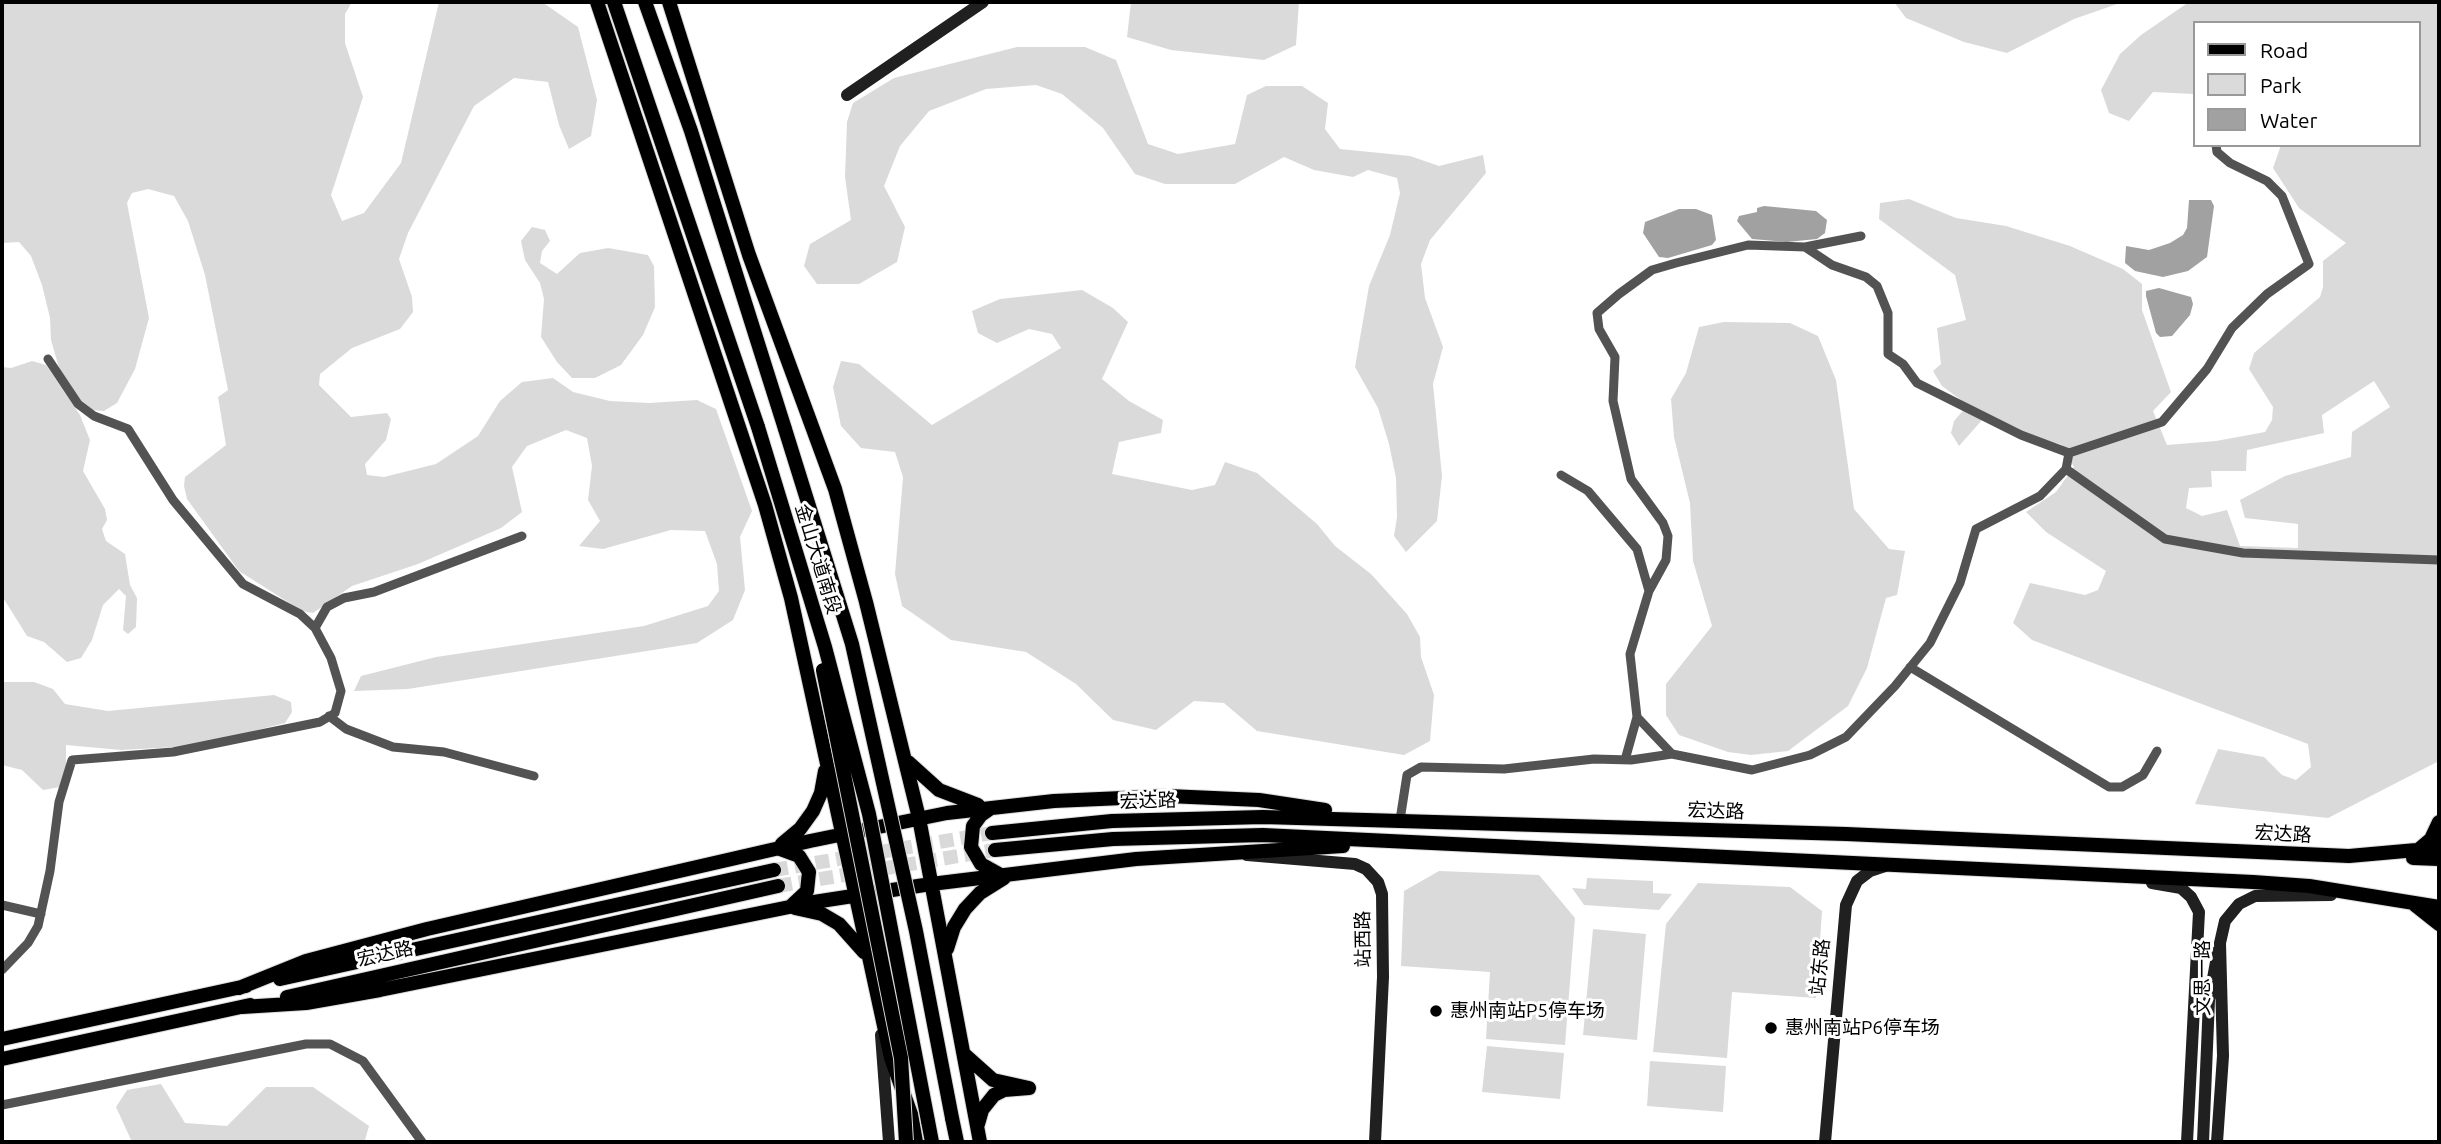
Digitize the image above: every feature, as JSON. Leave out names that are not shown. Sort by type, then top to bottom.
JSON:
[{"type":"main road","points":[[597,2],[765,505],[791,598],[891,1058],[911,1114],[916,1142]]},
{"type":"main road","name":"金山大道南段","points":[[614,2],[758,428],[810,596],[869,814],[932,1142]]},
{"type":"main road","name":"金山大道南段","points":[[645,2],[691,131],[852,644],[916,931],[957,1142]]},
{"type":"main road","points":[[669,2],[749,255],[835,489],[907,760],[979,1135]]},
{"type":"main road","points":[[691,131],[749,255]]},
{"type":"main road","points":[[660,140],[685,262]]},
{"type":"main road","points":[[810,596],[901,1058],[906,1142]]},
{"type":"main road","points":[[775,849],[800,830],[813,811],[824,783],[824,752]]},
{"type":"main road","points":[[907,760],[930,784],[949,796],[981,806],[1168,796],[1259,800],[1378,818]]},
{"type":"main road","points":[[239,988],[306,961],[427,929],[842,834],[919,818],[998,806]]},
{"type":"main road","points":[[998,806],[976,820],[971,833],[971,847],[981,864],[992,872],[1012,874]]},
{"type":"main road","name":"宏达路","points":[[992,833],[1125,821],[1263,817],[1378,818],[1846,834],[2349,856],[2439,848]]},
{"type":"main road","points":[[2418,850],[2431,839],[2439,822]]},
{"type":"main road","name":"宏达路","points":[[995,850],[1113,839],[1263,835],[2309,886],[2439,907]]},
{"type":"main road","points":[[242,1007],[306,1003],[368,992],[785,908],[931,884],[1136,859],[1329,848],[1377,840]]},
{"type":"main road","points":[[775,849],[794,852],[809,872],[809,885],[803,897],[785,908]]},
{"type":"main road","points":[[2383,855],[2439,859]]},
{"type":"main road","name":"宏达路","points":[[2,1039],[774,870]]},
{"type":"main road","points":[[946,958],[954,927],[972,900],[1012,874]]},
{"type":"main road","name":"宏达路","points":[[2,1059],[778,886]]},
{"type":"main road","points":[[2379,896],[2439,898]]},
{"type":"main road","points":[[2408,901],[2439,924]]},
{"type":"main road","points":[[785,908],[813,911],[839,924],[854,937],[870,963]]},
{"type":"main road","points":[[963,1052],[976,1068],[993,1080],[1028,1088],[1004,1090],[994,1096],[982,1110],[979,1135]]},
{"type":"street","points":[[848,95],[983,2]]},
{"type":"street","points":[[1805,247],[1832,265],[1866,277],[1877,286],[1888,313],[1888,354],[1903,364],[1917,383],[2021,435],[2069,453],[2162,422],[2207,369],[2232,328],[2267,294],[2309,264],[2282,196],[2267,181],[2230,163],[2217,152],[2216,147]]},
{"type":"street","points":[[1625,760],[1637,717],[1630,654],[1649,591],[1666,560],[1668,536],[1663,523],[1631,480],[1614,401],[1615,356],[1599,329],[1597,313],[1652,270],[1748,246],[1805,247],[1861,236]]},
{"type":"street","points":[[2,970],[28,943],[41,914],[59,802],[72,760],[173,752],[320,722],[335,713],[341,691],[331,658],[316,628],[300,614],[243,584],[173,500],[128,429],[94,416],[78,404],[48,359]]},
{"type":"street","points":[[1400,820],[1407,775],[1421,767],[1504,769],[1672,754],[1752,770],[1810,755],[1846,737],[1930,643],[1960,583],[1976,529],[2040,496],[2066,469],[2069,453]]},
{"type":"street","points":[[2066,469],[2165,538],[2243,553],[2439,561]]},
{"type":"street","points":[[1561,475],[1588,491],[1637,549],[1649,591]]},
{"type":"street","points":[[316,628],[327,607],[344,598],[386,588],[522,536]]},
{"type":"street","points":[[1910,667],[2109,788],[2122,788],[2143,775],[2157,751]]},
{"type":"street","points":[[329,716],[346,729],[393,747],[444,752],[534,776]]},
{"type":"street","points":[[1637,717],[1672,754]]},
{"type":"street","name":"站西路","points":[[1240,854],[1267,859],[1355,864],[1371,873],[1378,882],[1382,900],[1383,978],[1375,1142]]},
{"type":"street","name":"站东路","points":[[1825,1142],[1848,895],[1857,881],[1870,871],[1894,865]]},
{"type":"street","name":"文思一路","points":[[2124,876],[2181,888],[2191,897],[2199,912],[2187,1142]]},
{"type":"street","name":"文思一路","points":[[2217,1142],[2222,1056],[2220,943],[2229,915],[2239,904],[2255,895],[2363,894]]},
{"type":"street","points":[[2,905],[41,914]]},
{"type":"street","points":[[2203,1142],[2209,1000],[2220,943]]},
{"type":"street","points":[[876,993],[888,1142]]},
{"type":"street","points":[[2,1105],[306,1044],[330,1044],[363,1061],[422,1142]]},
{"type":"green space","points":[[2,2],[352,2],[345,14],[345,43],[363,97],[331,195],[342,221],[364,213],[401,163],[439,2],[542,2],[578,27],[597,100],[591,136],[569,149],[559,125],[548,82],[514,78],[474,106],[408,233],[399,259],[412,297],[413,312],[400,329],[352,348],[320,374],[319,385],[351,417],[387,413],[391,419],[386,440],[365,464],[367,475],[384,477],[436,464],[478,436],[500,401],[522,382],[553,378],[573,392],[610,401],[649,403],[697,400],[716,409],[752,511],[740,537],[745,590],[733,620],[697,643],[408,689],[354,691],[361,676],[436,657],[644,626],[708,606],[719,591],[717,564],[705,531],[671,530],[603,549],[579,546],[600,521],[588,500],[592,466],[587,438],[566,430],[527,446],[512,467],[522,512],[501,528],[418,564],[352,586],[313,613],[302,611],[239,571],[187,499],[184,486],[185,477],[226,445],[218,397],[228,390],[205,275],[188,221],[174,196],[148,189],[132,193],[127,203],[149,318],[135,369],[117,403],[104,411],[90,410],[77,399],[62,378],[51,340],[50,318],[42,285],[31,256],[19,242],[2,243]]},
{"type":"green space","points":[[1131,2],[1299,2],[1296,45],[1264,60],[1171,50],[1127,37]]},
{"type":"green space","points":[[1894,2],[2123,2],[2074,19],[2007,53],[1964,42],[1906,18]]},
{"type":"green space","points":[[2189,2],[2439,2],[2439,761],[2328,818],[2195,804],[2218,749],[2264,757],[2282,775],[2296,780],[2311,767],[2308,744],[2032,640],[2013,623],[2030,583],[2085,595],[2098,590],[2106,571],[2046,532],[2026,512],[2056,492],[2074,467],[2062,445],[1983,419],[1959,446],[1951,433],[1954,421],[1968,405],[1942,386],[1933,371],[1941,364],[1937,328],[1966,320],[1955,275],[1879,219],[1880,203],[1909,199],[1956,218],[2006,226],[2070,246],[2123,269],[2142,284],[2142,310],[2171,392],[2153,411],[2167,445],[2216,441],[2265,432],[2272,420],[2273,407],[2249,369],[2254,353],[2320,297],[2323,287],[2323,261],[2346,243],[2299,208],[2273,168],[2280,147],[2420,147],[2420,21],[2192,21],[2192,94],[2153,92],[2129,121],[2109,113],[2101,90],[2120,54],[2141,35]],"holes":[[[2374,381],[2390,407],[2352,432],[2351,457],[2285,476],[2240,500],[2245,518],[2298,524],[2298,548],[2240,546],[2227,510],[2202,516],[2186,508],[2189,488],[2212,487],[2211,471],[2246,471],[2247,450],[2324,433],[2322,415]]]},
{"type":"green space","points":[[1017,47],[1085,47],[1116,60],[1148,144],[1178,154],[1235,144],[1247,95],[1266,86],[1302,86],[1328,103],[1325,129],[1340,149],[1410,156],[1439,166],[1483,155],[1486,173],[1430,240],[1421,264],[1425,298],[1443,347],[1433,384],[1442,476],[1437,521],[1406,552],[1394,536],[1397,517],[1396,478],[1389,444],[1378,408],[1355,367],[1369,286],[1390,235],[1400,193],[1397,178],[1368,170],[1353,177],[1314,170],[1284,157],[1235,184],[1165,184],[1135,174],[1103,128],[1062,94],[1036,85],[986,89],[929,111],[900,146],[884,186],[905,227],[897,262],[859,284],[817,284],[804,266],[810,244],[851,220],[845,177],[847,122],[853,103],[894,78]]},
{"type":"green space","points":[[532,227],[545,230],[550,241],[542,251],[540,263],[557,274],[580,253],[608,248],[648,255],[654,266],[655,307],[643,335],[621,365],[595,378],[572,378],[557,362],[541,337],[544,299],[540,283],[525,260],[521,241]]},
{"type":"green space","points":[[1082,290],[1113,308],[1128,322],[1102,379],[1129,401],[1163,420],[1161,433],[1119,442],[1112,474],[1192,490],[1215,485],[1225,462],[1257,473],[1317,524],[1335,546],[1371,574],[1407,614],[1420,637],[1421,657],[1434,695],[1430,741],[1404,755],[1257,731],[1224,703],[1194,701],[1156,730],[1113,720],[1076,684],[1026,652],[951,640],[902,606],[895,574],[903,477],[895,452],[861,448],[841,426],[833,387],[841,361],[859,364],[932,425],[1061,348],[1052,334],[1029,329],[997,343],[978,333],[972,311],[1000,299]]},
{"type":"green space","points":[[1724,322],[1790,323],[1818,336],[1836,380],[1854,509],[1889,549],[1905,551],[1897,595],[1886,598],[1867,668],[1848,706],[1788,751],[1751,755],[1728,752],[1679,735],[1666,715],[1666,684],[1712,626],[1693,561],[1690,503],[1674,437],[1671,399],[1686,373],[1699,327]]},
{"type":"green space","points":[[32,361],[46,365],[80,415],[90,440],[83,471],[105,509],[107,520],[102,529],[106,541],[125,554],[130,585],[137,598],[136,627],[128,634],[123,630],[126,596],[119,589],[103,605],[92,640],[81,658],[67,662],[44,642],[27,636],[2,596],[2,367],[11,368]]},
{"type":"green space","points":[[2,682],[34,682],[53,689],[65,704],[108,711],[274,695],[291,702],[292,712],[285,723],[194,746],[121,750],[66,745],[66,768],[60,787],[43,790],[22,770],[2,765]]},
{"type":"green space","points":[[1439,871],[1539,875],[1575,918],[1565,1045],[1486,1039],[1490,972],[1401,966],[1404,891]]},
{"type":"green space","points":[[1587,878],[1653,881],[1653,893],[1672,894],[1659,910],[1584,905],[1572,888],[1586,889]]},
{"type":"green space","points":[[1698,883],[1790,887],[1822,911],[1816,998],[1732,992],[1727,1058],[1653,1052],[1666,924]]},
{"type":"green space","points":[[1593,929],[1646,934],[1637,1040],[1583,1035]]},
{"type":"green space","points":[[1487,1046],[1564,1053],[1560,1099],[1482,1092]]},
{"type":"green space","points":[[1650,1061],[1726,1066],[1723,1112],[1647,1106]]},
{"type":"green space","points":[[161,1084],[185,1123],[227,1126],[266,1087],[313,1087],[369,1126],[365,1140],[360,1142],[132,1142],[116,1107],[127,1090]]},
{"type":"water","points":[[2189,200],[2211,200],[2214,206],[2207,257],[2188,271],[2163,277],[2135,271],[2125,263],[2126,246],[2149,250],[2183,235],[2187,228]]},
{"type":"water","points":[[1764,206],[1816,211],[1827,220],[1825,233],[1817,239],[1787,242],[1752,239],[1737,221],[1739,216],[1757,212],[1757,208]]},
{"type":"water","points":[[1679,209],[1696,209],[1712,215],[1716,240],[1712,245],[1668,258],[1659,257],[1643,233],[1645,222]]},
{"type":"water","points":[[2159,288],[2191,297],[2193,304],[2190,315],[2172,336],[2160,337],[2156,333],[2146,291]]},
{"type":"tunnel","points":[[774,870],[992,833]]},
{"type":"tunnel","points":[[778,886],[995,850]]},
{"type":"place","name":"惠州南站P5停车场","points":[[1436,1011]]},
{"type":"place","name":"惠州南站P6停车场","points":[[1771,1028]]}]
